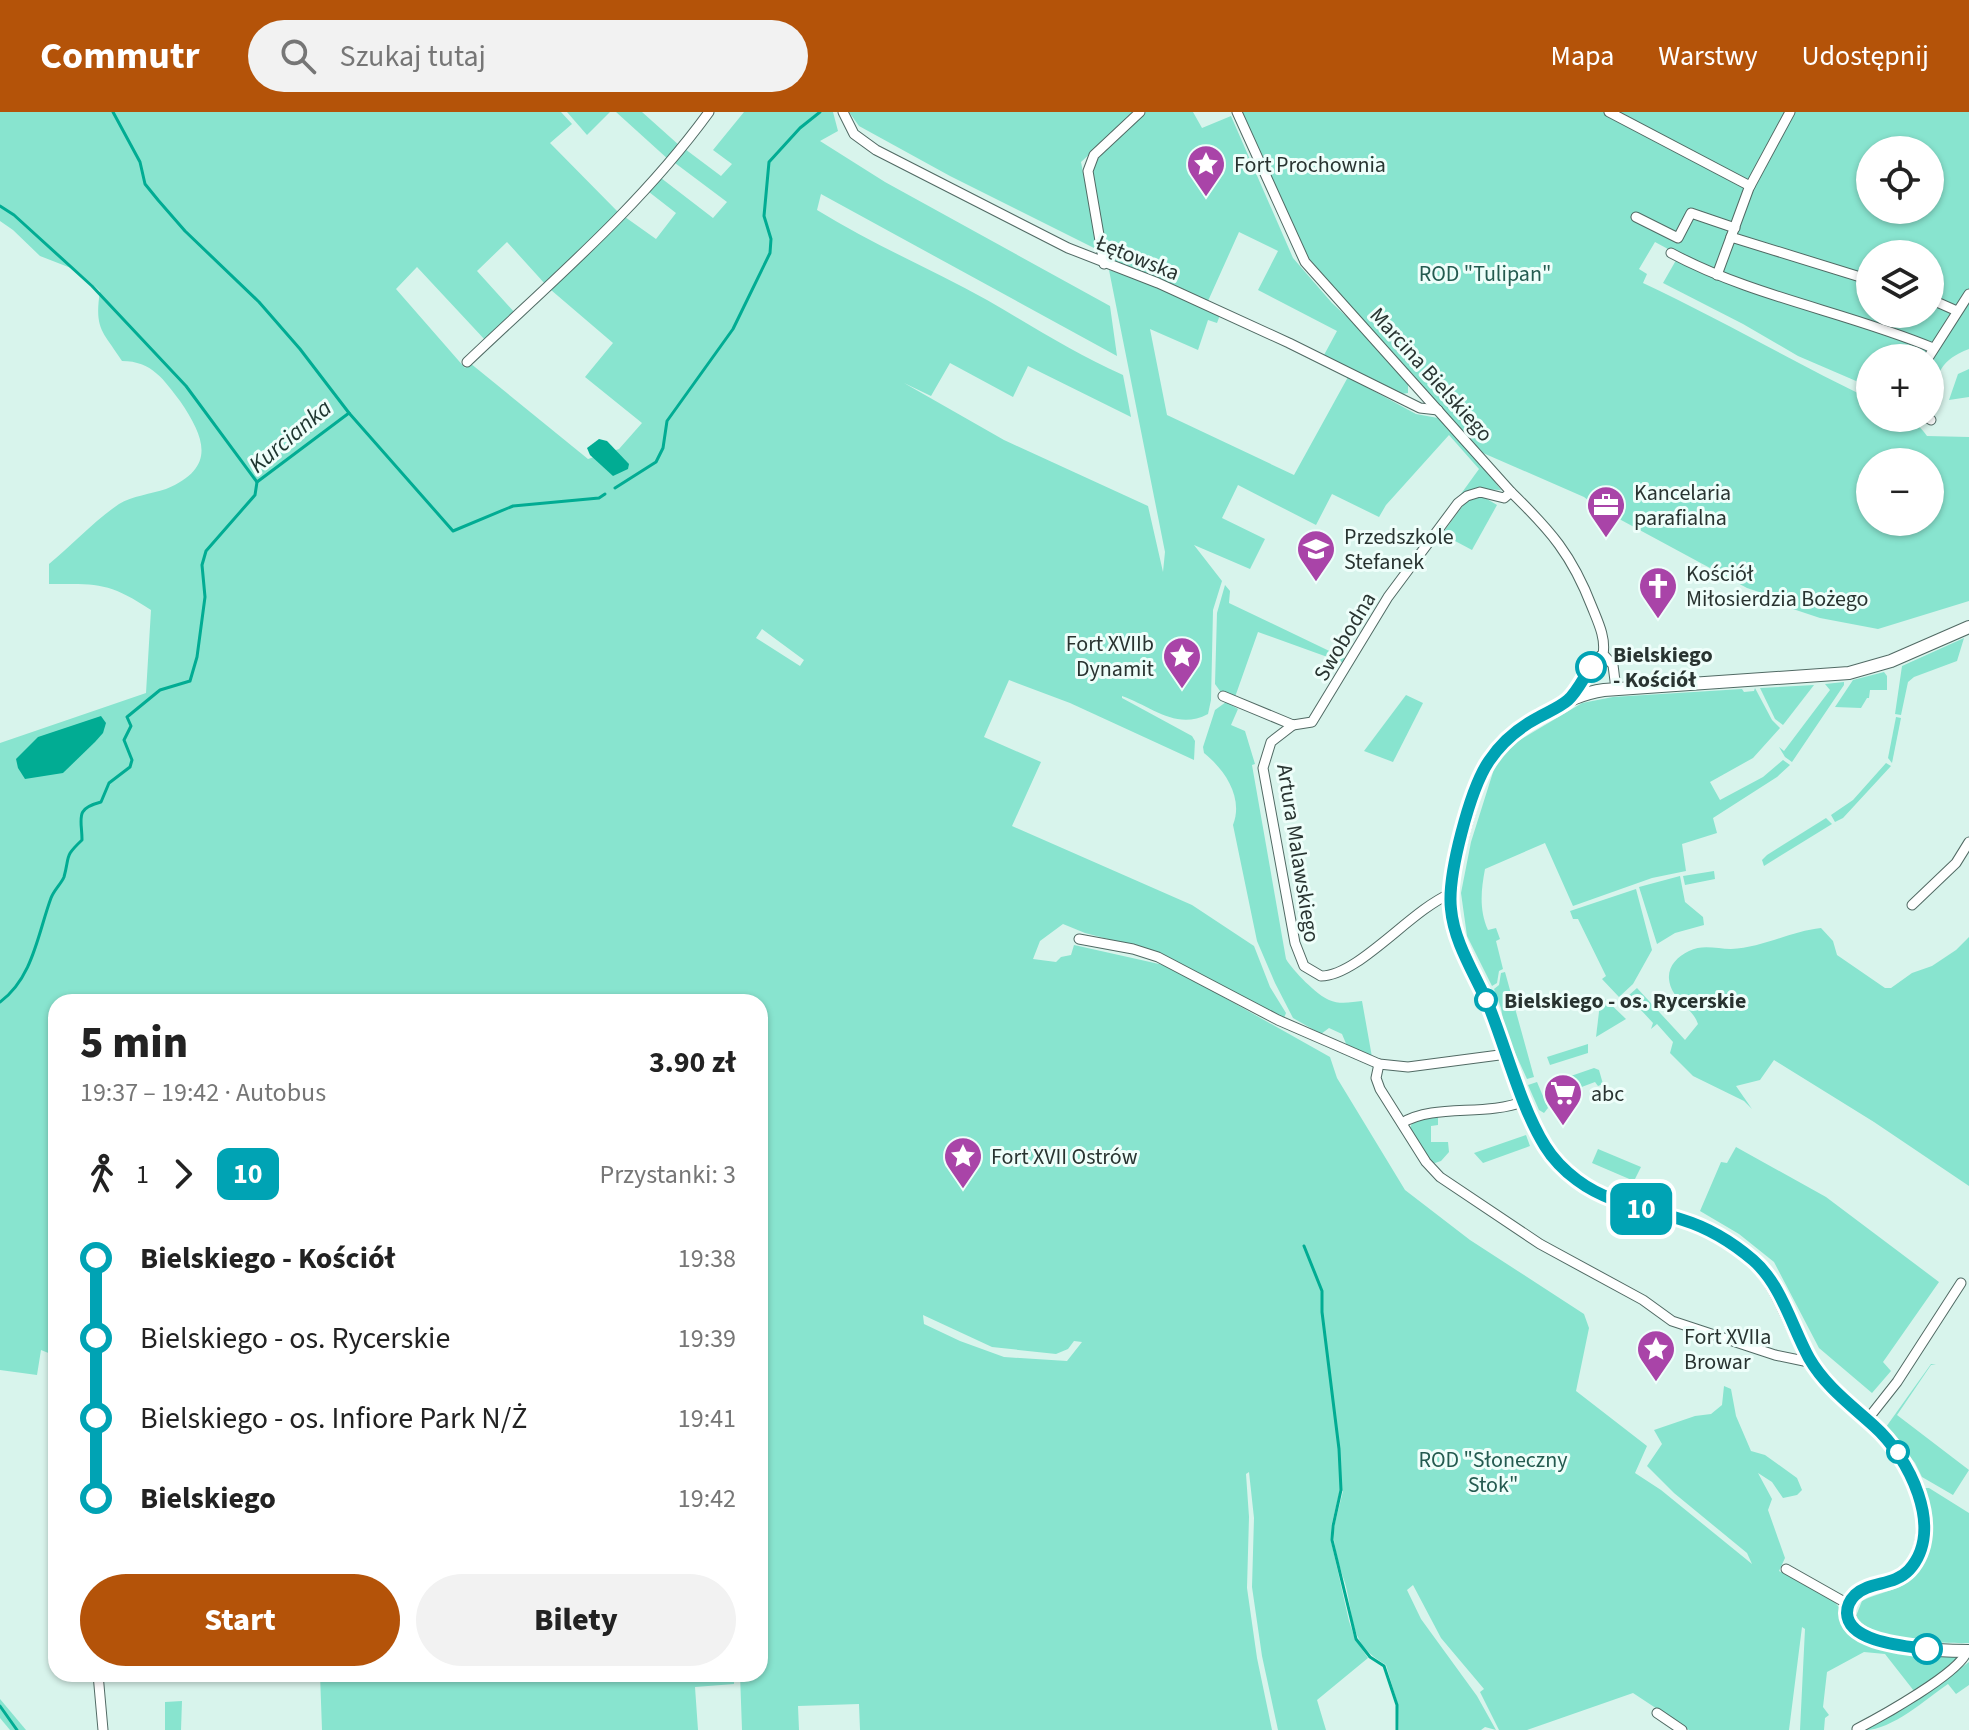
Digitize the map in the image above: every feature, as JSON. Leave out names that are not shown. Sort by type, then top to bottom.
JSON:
[{"type":"street","points":[[467,362],[566,271],[640,197],[709,112]]},
{"type":"street","name":"Łętowska","points":[[843,112],[854,134],[876,150],[1068,248],[1158,283],[1251,325],[1420,408],[1438,410]]},
{"type":"street","points":[[1104,264],[1088,171],[1094,155],[1140,112]]},
{"type":"street","name":"Marcina Bielskiego","points":[[1237,112],[1305,262],[1557,539],[1576,567],[1601,632],[1605,645],[1603,654],[1613,665],[1616,689]]},
{"type":"street","points":[[1609,112],[1750,186]]},
{"type":"street","points":[[1717,275],[1750,186],[1790,112]]},
{"type":"street","points":[[1636,217],[1678,238],[1691,213],[1733,232],[1856,275]]},
{"type":"street","points":[[1671,253],[1747,287],[1905,336],[1917,344]]},
{"type":"street","points":[[1937,344],[1963,308],[1969,294]]},
{"type":"street","name":"Swobodna","points":[[1293,725],[1306,724],[1316,717],[1388,597],[1458,503],[1475,492],[1504,498],[1511,492]]},
{"type":"street","points":[[1968,1651],[1916,1647],[1867,1636],[1858,1633],[1849,1623],[1848,1604],[1859,1592],[1891,1581],[1908,1571],[1918,1554],[1922,1538],[1920,1499],[1911,1473],[1898,1452],[1830,1386],[1809,1358],[1769,1278],[1753,1260],[1702,1227],[1620,1204],[1578,1180],[1554,1159],[1525,1101],[1455,930],[1450,894],[1468,812],[1488,762],[1529,722],[1569,700],[1616,689],[1849,673],[1891,661],[1969,627]]},
{"type":"street","points":[[1569,700],[1595,660],[1603,654]]},
{"type":"street","points":[[1586,674],[1589,684],[1597,691]]},
{"type":"street","points":[[1223,696],[1293,725]]},
{"type":"street","name":"Artura Malawskiego","points":[[1293,725],[1271,742],[1263,768],[1300,961],[1321,976],[1342,972],[1428,905],[1450,894]]},
{"type":"street","points":[[1912,905],[1956,863],[1969,842]]},
{"type":"street","points":[[1079,939],[1158,957],[1278,1020],[1379,1064],[1408,1067],[1507,1054]]},
{"type":"street","points":[[1379,1064],[1376,1078],[1380,1089],[1426,1162],[1440,1177],[1567,1260],[1643,1300],[1672,1321],[1775,1355],[1804,1361],[1809,1358]]},
{"type":"street","points":[[1402,1123],[1415,1115],[1489,1111],[1525,1101]]},
{"type":"street","points":[[1867,1420],[1897,1382],[1961,1283]]},
{"type":"street","points":[[1786,1569],[1848,1604]]},
{"type":"street","points":[[1857,1729],[1915,1695],[1959,1664],[1968,1651]]},
{"type":"street","points":[[99,1682],[103,1730]]},
{"type":"street","points":[[1657,1713],[1682,1730]]},
{"type":"green space","name":"ROD \"Słoneczny Stok\"","points":[[0,112],[561,112],[572,124],[550,143],[619,213],[546,285],[507,242],[477,271],[515,313],[486,341],[417,267],[396,289],[465,368],[470,363],[588,459],[619,449],[642,423],[585,377],[613,343],[551,290],[625,217],[656,239],[676,213],[649,192],[661,178],[713,218],[727,202],[675,163],[685,149],[721,176],[732,164],[713,150],[744,112],[833,112],[838,131],[820,141],[885,182],[1110,306],[1117,356],[821,194],[817,210],[1123,375],[1131,417],[1028,366],[1013,397],[950,363],[931,396],[904,383],[1004,440],[1148,506],[1163,572],[1165,552],[1109,270],[1139,279],[1220,315],[1217,323],[1208,320],[1198,350],[1150,329],[1167,415],[1294,475],[1348,377],[1416,414],[1438,418],[1501,490],[1473,489],[1458,498],[1479,469],[1449,435],[1386,505],[1379,517],[1332,494],[1316,525],[1238,485],[1222,518],[1265,539],[1250,569],[1194,545],[1222,581],[1213,610],[1208,714],[1196,719],[1174,718],[1122,698],[1192,736],[1195,741],[1194,760],[1070,703],[1009,680],[984,737],[1041,762],[1012,826],[1192,905],[1254,946],[1270,987],[1286,1013],[1284,1018],[1149,950],[1063,924],[1040,941],[1033,959],[1056,962],[1061,957],[1071,955],[1074,945],[1168,966],[1330,1057],[1337,1078],[1405,1190],[1470,1240],[1584,1314],[1589,1328],[1576,1391],[1647,1446],[1635,1473],[1661,1490],[1752,1564],[1747,1553],[1674,1493],[1647,1466],[1662,1444],[1654,1430],[1711,1414],[1722,1405],[1724,1386],[1731,1389],[1736,1416],[1751,1451],[1765,1455],[1797,1478],[1802,1490],[1797,1495],[1783,1498],[1772,1482],[1758,1473],[1772,1499],[1768,1510],[1785,1558],[1779,1571],[1833,1601],[1855,1637],[1891,1649],[1959,1657],[1954,1664],[1914,1691],[1885,1654],[1864,1652],[1827,1672],[1823,1707],[1829,1715],[1825,1718],[1824,1730],[1800,1730],[1805,1629],[1802,1627],[1789,1730],[1689,1730],[1633,1693],[1527,1730],[1499,1730],[1480,1692],[1484,1689],[1441,1638],[1413,1585],[1407,1590],[1421,1619],[1477,1696],[1496,1730],[1485,1727],[1481,1730],[1399,1730],[1398,1705],[1386,1665],[1365,1648],[1352,1619],[1334,1540],[1343,1491],[1340,1490],[1331,1527],[1331,1541],[1349,1621],[1355,1639],[1368,1658],[1317,1700],[1326,1730],[1278,1730],[1262,1656],[1252,1587],[1254,1518],[1249,1472],[1246,1474],[1249,1517],[1247,1588],[1272,1730],[860,1730],[859,1704],[798,1706],[799,1730],[742,1730],[740,1682],[768,1682],[768,994],[48,994],[48,1353],[41,1350],[37,1375],[0,1370],[0,743],[146,693],[151,610],[103,586],[49,584],[49,564],[119,504],[182,481],[193,472],[202,451],[196,428],[168,386],[149,368],[122,361],[105,336],[98,314],[100,291],[76,270],[40,256],[0,221]],"holes":[[[762,629],[804,660],[800,666],[756,638]],[[923,1315],[992,1347],[1056,1354],[1068,1349],[1074,1341],[1082,1342],[1067,1361],[1004,1357],[924,1324]]]},
{"type":"green space","points":[[567,112],[610,112],[587,135]]},
{"type":"green space","points":[[616,112],[642,112],[680,146],[669,160]]},
{"type":"green space","points":[[849,112],[1135,112],[1081,162],[1098,250],[950,176],[859,126]]},
{"type":"green space","points":[[1146,112],[1193,112],[1202,128],[1231,116],[1293,258],[1408,384],[1408,393],[1402,394],[1324,355],[1337,331],[1258,290],[1278,251],[1239,232],[1208,301],[1105,258],[1091,178],[1093,162]]},
{"type":"green space","name":"ROD \"Tulipan\"","points":[[1239,112],[1969,112],[1969,349],[1944,366],[1944,344],[1856,344],[1856,381],[1798,356],[1663,283],[1679,255],[1655,242],[1639,269],[1647,274],[1643,283],[1856,392],[1856,432],[1924,432],[1927,436],[1969,437],[1969,601],[1878,629],[1820,618],[1747,588],[1584,497],[1483,453],[1333,290],[1308,257]]},
{"type":"green space","points":[[1969,369],[1969,397],[1949,400],[1958,374]]},
{"type":"green space","points":[[1482,496],[1497,505],[1472,550],[1442,534],[1467,500]]},
{"type":"green space","points":[[1225,585],[1230,591],[1229,603],[1346,659],[1344,663],[1258,632],[1235,697],[1220,691],[1215,684],[1217,613]]},
{"type":"green space","points":[[1964,638],[1957,661],[1908,682],[1901,715],[1895,714],[1902,666]]},
{"type":"green space","points":[[1884,672],[1887,690],[1870,690],[1869,698],[1861,708],[1835,707],[1853,680]]},
{"type":"green space","points":[[1844,682],[1792,762],[1785,757],[1779,747],[1784,751],[1830,690],[1825,684]]},
{"type":"green space","points":[[1814,685],[1783,725],[1775,719],[1760,688]]},
{"type":"green space","points":[[1755,688],[1772,720],[1780,728],[1753,758],[1710,782],[1720,800],[1763,777],[1783,760],[1790,765],[1777,777],[1713,818],[1717,833],[1682,844],[1686,871],[1652,878],[1573,906],[1545,843],[1485,869],[1483,915],[1488,930],[1496,928],[1503,969],[1499,971],[1497,983],[1492,986],[1467,936],[1461,893],[1471,842],[1494,769],[1502,757],[1518,741],[1582,703],[1613,697],[1742,689],[1744,692],[1754,691]]},
{"type":"green space","points":[[1406,695],[1423,703],[1393,762],[1364,751]]},
{"type":"green space","points":[[1226,702],[1238,709],[1231,725],[1245,731],[1255,764],[1252,765],[1286,959],[1306,982],[1329,1000],[1346,1003],[1362,1001],[1372,1057],[1347,1046],[1342,1034],[1329,1028],[1321,1034],[1293,1018],[1257,941],[1233,825],[1236,815],[1234,794],[1225,775],[1204,753],[1203,747],[1215,710]]},
{"type":"green space","points":[[1896,717],[1901,718],[1892,763],[1888,758]]},
{"type":"green space","points":[[1886,763],[1891,766],[1843,818],[1835,822],[1831,815],[1853,800]]},
{"type":"green space","points":[[1826,818],[1832,824],[1764,866],[1762,860],[1767,855]]},
{"type":"green space","points":[[1714,871],[1715,879],[1685,885],[1683,876]]},
{"type":"green space","points":[[1680,876],[1685,902],[1703,917],[1704,925],[1675,933],[1657,944],[1639,887]]},
{"type":"green space","points":[[1636,889],[1652,950],[1633,984],[1619,997],[1602,979],[1606,976],[1578,919],[1573,919],[1570,911]]},
{"type":"green space","points":[[1821,928],[1833,941],[1837,955],[1885,988],[1891,988],[1912,973],[1932,966],[1969,937],[1969,1186],[1774,1060],[1760,1080],[1736,1086],[1752,1109],[1744,1101],[1693,1076],[1670,1053],[1673,1042],[1657,1024],[1651,1029],[1653,1023],[1628,996],[1637,988],[1685,1040],[1698,1024],[1677,998],[1669,979],[1674,962],[1681,956],[1700,948],[1743,948]]},
{"type":"green space","points":[[1505,972],[1534,1077],[1527,1079],[1505,1031],[1494,989],[1499,985],[1501,973]]},
{"type":"green space","points":[[1601,995],[1626,1019],[1596,1037]]},
{"type":"green space","points":[[1588,1044],[1588,1053],[1550,1065],[1547,1057]]},
{"type":"green space","points":[[1594,1068],[1599,1070],[1603,1084],[1598,1086],[1595,1082],[1571,1091],[1565,1078]]},
{"type":"green space","points":[[1537,1082],[1548,1108],[1544,1113],[1539,1110],[1528,1085]]},
{"type":"green space","points":[[1438,1116],[1438,1125],[1431,1126],[1431,1142],[1448,1142],[1449,1152],[1441,1161],[1432,1164],[1410,1128],[1413,1121]]},
{"type":"green space","points":[[1526,1135],[1530,1146],[1483,1163],[1474,1153]]},
{"type":"green space","points":[[1736,1147],[1826,1197],[1939,1282],[1883,1362],[1891,1371],[1872,1393],[1819,1348],[1774,1262],[1739,1234],[1700,1211],[1721,1162],[1727,1163]]},
{"type":"green space","points":[[1598,1149],[1641,1167],[1634,1181],[1592,1163]]},
{"type":"green space","points":[[1931,1364],[1936,1364],[1931,1365],[1897,1415],[1969,1470],[1953,1495],[1922,1477],[1915,1463],[1886,1427]]},
{"type":"green space","points":[[1925,1488],[1969,1513],[1969,1643],[1942,1643],[1890,1635],[1863,1624],[1856,1616],[1862,1601],[1903,1585],[1922,1566],[1931,1528]]},
{"type":"green space","points":[[1969,1662],[1969,1685],[1956,1694],[1948,1684],[1897,1719],[1865,1730],[1907,1706]]},
{"type":"green space","points":[[320,1682],[734,1682],[695,1687],[698,1730],[322,1730]]},
{"type":"green space","points":[[0,1699],[26,1730],[10,1730],[0,1718]]},
{"type":"green space","points":[[182,1701],[181,1730],[165,1730],[165,1702]]},
{"type":"shaded area","points":[[599,439],[607,441],[629,464],[628,469],[613,476],[590,455],[587,448]]},
{"type":"shaded area","points":[[101,716],[106,723],[103,733],[63,773],[25,779],[16,759],[38,737]]},
{"type":"waterway","name":"Kurcianka","points":[[0,1002],[20,981],[27,968],[51,898],[64,877],[68,857],[82,840],[83,811],[101,802],[109,783],[130,767],[132,760],[124,740],[131,726],[127,717],[160,690],[190,681],[197,657],[205,597],[202,565],[206,551],[255,495],[257,482],[349,413],[259,302],[185,231],[145,184],[140,162],[113,112]]},
{"type":"waterway","points":[[615,488],[656,462],[663,448],[667,421],[733,329],[770,253],[771,239],[764,216],[769,162],[800,128],[820,112]]},
{"type":"waterway","points":[[0,206],[92,286],[186,386],[257,482]]},
{"type":"waterway","points":[[349,413],[453,531],[513,506],[599,498],[605,494]]},
{"type":"waterway","points":[[1304,1246],[1322,1291],[1339,1449],[1341,1490],[1332,1540],[1356,1639],[1370,1657],[1384,1666],[1397,1705],[1397,1730]]},
{"type":"waterway","name":"Kurcianka","points":[[0,1706],[17,1730]]},
{"type":"bus line","name":"10","points":[[1591,667],[1569,700],[1529,722],[1488,762],[1468,812],[1458,849],[1450,894],[1455,930],[1490,1009],[1525,1101],[1554,1159],[1578,1180],[1605,1197],[1702,1227],[1753,1260],[1769,1278],[1818,1373],[1898,1452],[1911,1473],[1920,1499],[1923,1530],[1918,1554],[1902,1576],[1859,1592],[1848,1604],[1848,1618],[1858,1633],[1927,1649]]},
{"type":"place","name":"Fort Prochownia","points":[[1206,198]]},
{"type":"place","name":"Kancelaria parafialna","points":[[1606,539]]},
{"type":"place","name":"Przedszkole Stefanek","points":[[1316,583]]},
{"type":"place","name":"Kościół Miłosierdzia Bożego","points":[[1658,620]]},
{"type":"place","name":"Bielskiego - Kościół","points":[[1591,667]]},
{"type":"place","name":"Fort XVIIb Dynamit","points":[[1182,690]]},
{"type":"place","name":"Bielskiego - os. Rycerskie","points":[[1486,1000]]},
{"type":"place","name":"abc","points":[[1563,1127]]},
{"type":"place","name":"Fort XVII Ostrów","points":[[963,1190]]},
{"type":"place","name":"Fort XVIIa Browar","points":[[1656,1383]]}]
